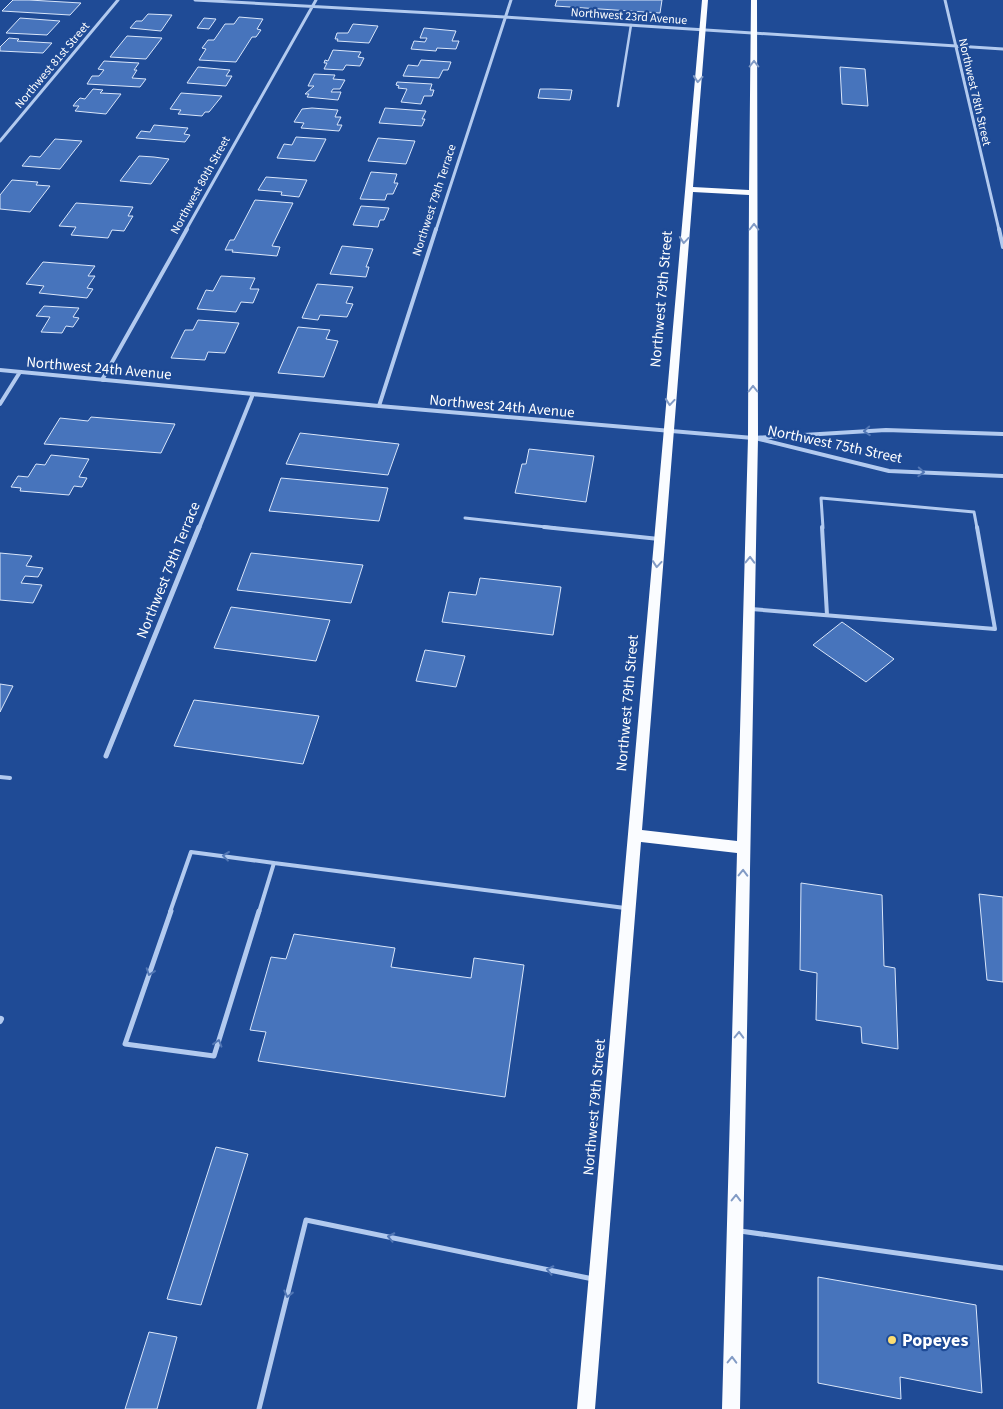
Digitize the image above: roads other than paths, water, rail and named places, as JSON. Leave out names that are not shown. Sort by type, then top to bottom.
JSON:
[{"type":"main road","name":"Northwest 79th Street","points":[[586,1409],[667,431],[705,0]]},
{"type":"main road","points":[[730,1409],[753,438],[754,0]]},
{"type":"main road","points":[[688,189],[754,193]]},
{"type":"main road","points":[[634,835],[743,848]]},
{"type":"street","name":"Northwest 81st Street","points":[[0,141],[118,0]]},
{"type":"street","name":"Northwest 23rd Avenue","points":[[195,0],[506,17],[1003,49]]},
{"type":"street","name":"Northwest 80th Street","points":[[102,380],[316,0]]},
{"type":"street","name":"Northwest 79th Terrace","points":[[379,406],[512,0]]},
{"type":"street","name":"Northwest 78th Street","points":[[945,0],[1003,247]]},
{"type":"street","name":"Northwest 24th Avenue","points":[[0,370],[379,406],[753,438],[886,430],[1003,434]]},
{"type":"street","points":[[0,404],[20,372]]},
{"type":"street","name":"Northwest 79th Terrace","points":[[106,756],[254,394]]},
{"type":"street","name":"Northwest 75th Street","points":[[753,438],[889,471],[1003,476]]},
{"type":"lane","points":[[618,106],[631,25]]},
{"type":"lane","points":[[749,608],[827,615],[995,629],[974,512],[821,498],[827,615]]},
{"type":"lane","points":[[465,518],[659,539]]},
{"type":"lane","points":[[0,777],[10,778]]},
{"type":"lane","points":[[275,862],[214,1056],[125,1044],[191,852],[275,862],[628,909]]},
{"type":"lane","points":[[258,1409],[306,1220],[597,1280]]},
{"type":"lane","points":[[735,1230],[1003,1268]]},
{"type":"place","name":"Popeyes","points":[[892,1340]]}]
